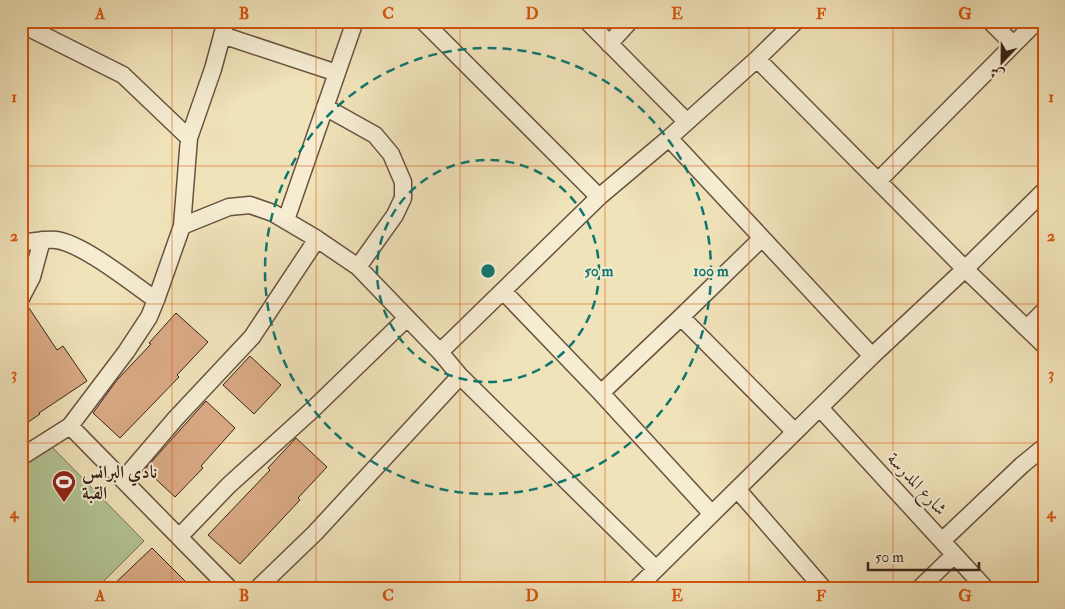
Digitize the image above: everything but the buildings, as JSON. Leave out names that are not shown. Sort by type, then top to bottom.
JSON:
[{"type":"street","points":[[286,220],[355,21]]},
{"type":"street","points":[[423,21],[599,197]]},
{"type":"street","points":[[587,21],[686,122]]},
{"type":"street","points":[[609,44],[630,21]]},
{"type":"street","points":[[440,352],[504,292],[599,197],[669,138],[757,59],[796,21]]},
{"type":"street","points":[[990,21],[1013,44]]},
{"type":"street","points":[[878,181],[1037,21]]},
{"type":"street","points":[[21,457],[70,426],[126,352],[149,317],[182,226],[189,138],[224,28],[337,73]]},
{"type":"street","points":[[24,32],[123,75],[189,138]]},
{"type":"street","points":[[757,59],[965,269],[1044,345]]},
{"type":"street","points":[[325,107],[375,135],[391,154],[403,182],[404,198],[395,215],[358,267]]},
{"type":"street","points":[[669,138],[872,356]]},
{"type":"street","points":[[637,588],[794,432],[1044,191]]},
{"type":"street","points":[[182,226],[229,207],[250,206],[273,213],[286,220],[318,239],[358,267],[440,352],[460,376],[656,569]]},
{"type":"street","points":[[601,393],[762,238]]},
{"type":"street","points":[[123,480],[176,418],[252,337],[318,239]]},
{"type":"street","points":[[21,298],[32,278],[42,240]]},
{"type":"street","points":[[21,242],[57,240],[72,245],[112,269],[156,300]]},
{"type":"street","points":[[504,292],[601,393],[712,514]]},
{"type":"street","points":[[1027,328],[1044,312]]},
{"type":"street","points":[[179,537],[229,485],[311,411],[407,318]]},
{"type":"street","points":[[681,318],[794,432]]},
{"type":"street","points":[[258,588],[315,533],[460,376]]},
{"type":"street","name":"شارع المدرسة","points":[[820,408],[985,588]]},
{"type":"street","points":[[70,426],[229,588]]},
{"type":"street","points":[[942,540],[1022,465],[1044,447]]},
{"type":"street","points":[[737,489],[815,585]]},
{"type":"street","points":[[920,588],[954,555]]},
{"type":"green space","name":"نادي البرانس القبة","points":[[50,445],[144,541],[97,588],[21,588],[21,465]]},
{"type":"place","name":"نادي البرانس القبة","points":[[64,503]]}]
